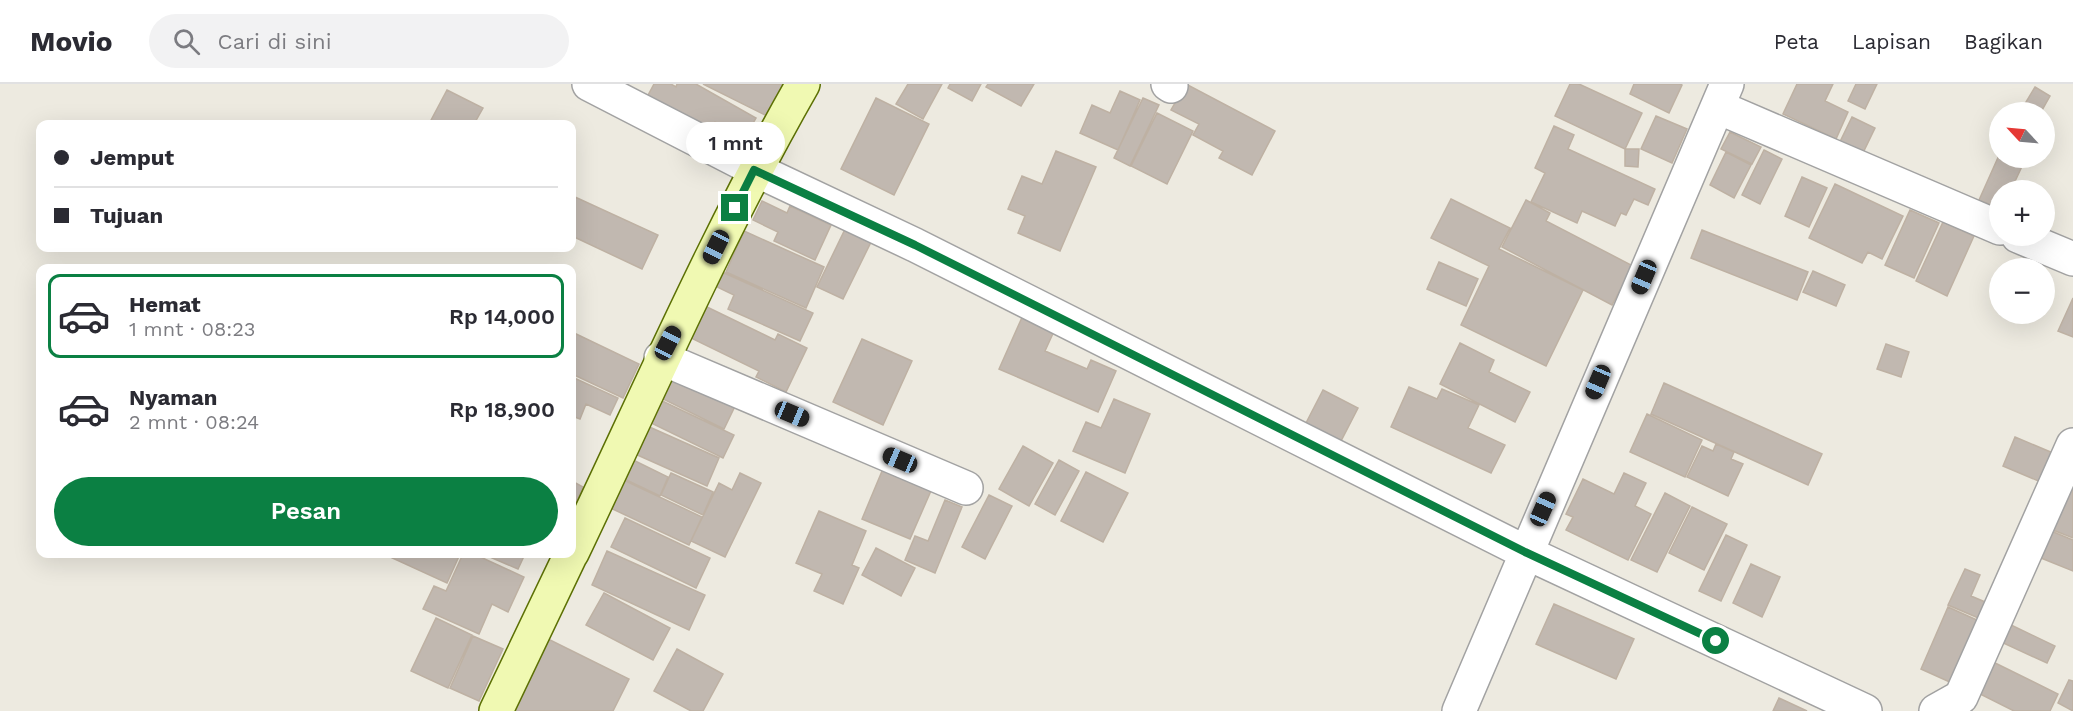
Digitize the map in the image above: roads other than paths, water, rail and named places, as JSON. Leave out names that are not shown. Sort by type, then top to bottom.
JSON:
[{"type":"street","points":[[589,84],[754,170],[915,245],[1525,552],[1865,711]]},
{"type":"street","points":[[576,544],[661,358],[754,170],[803,84]]},
{"type":"street","points":[[1459,711],[1525,552],[1722,96],[1989,223]]},
{"type":"street","points":[[2042,246],[2073,259]]},
{"type":"street","points":[[661,358],[966,488]]},
{"type":"street","points":[[1936,711],[1961,697],[2073,445]]},
{"type":"street","points":[[496,711],[570,558]]}]
